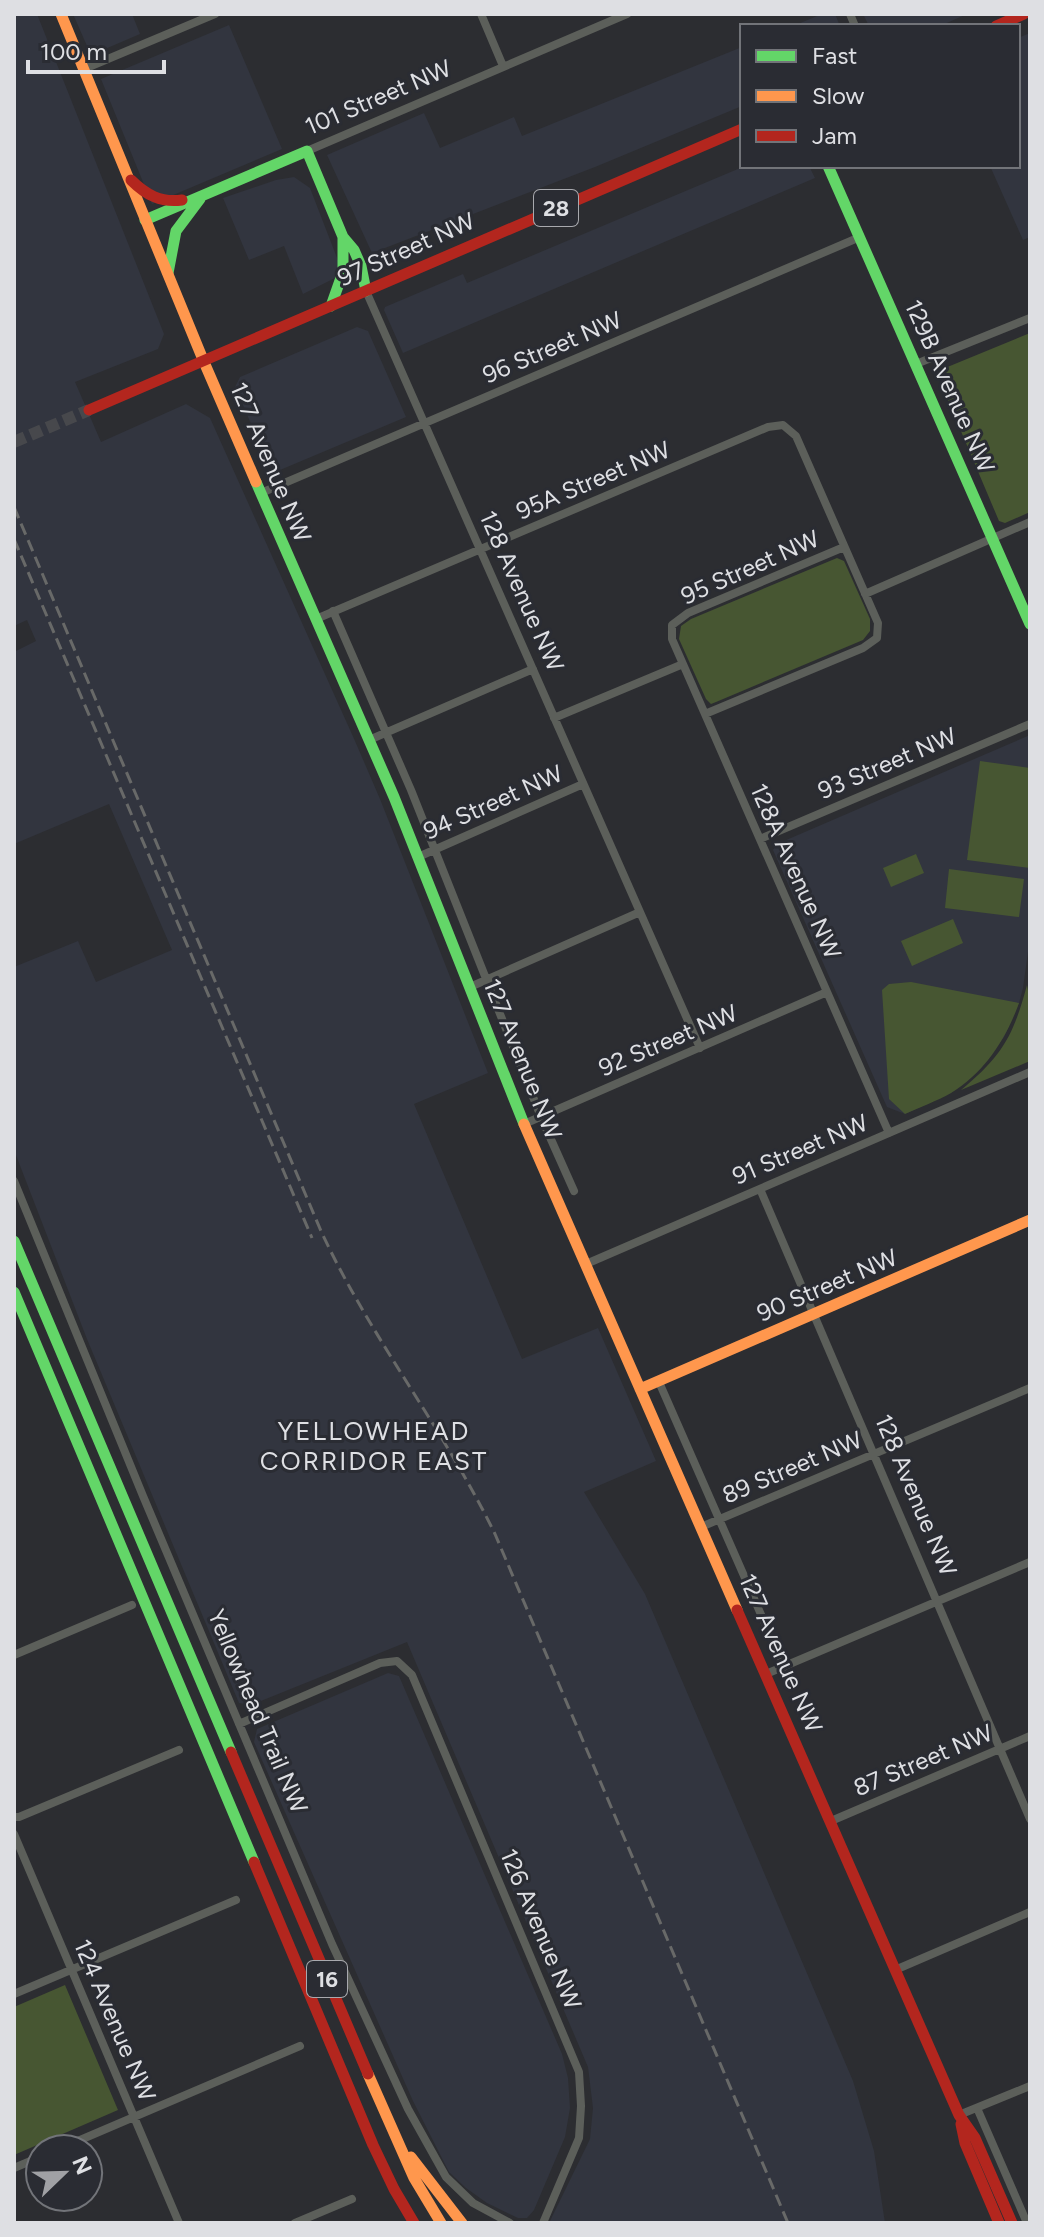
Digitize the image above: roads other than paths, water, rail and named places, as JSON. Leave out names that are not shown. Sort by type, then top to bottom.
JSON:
[{"type":"main road","name":"127 Avenue NW","points":[[61,14],[204,362],[418,857],[524,1124],[959,2115],[975,2138],[1012,2223]]},
{"type":"main road","points":[[1001,24],[1024,14]]},
{"type":"main road","name":"97 Street NW","points":[[89,410],[740,130]]},
{"type":"main road","name":"101 Street NW","points":[[145,220],[307,151]]},
{"type":"main road","name":"128 Avenue NW","points":[[307,151],[343,237],[354,250],[368,290]]},
{"type":"main road","name":"129B Avenue NW","points":[[829,168],[1030,624]]},
{"type":"main road","points":[[128,176],[145,192],[167,202],[203,196]]},
{"type":"main road","points":[[168,276],[176,231],[203,196]]},
{"type":"main road","points":[[331,306],[344,275],[343,237]]},
{"type":"main road","name":"90 Street NW","points":[[640,1389],[1030,1220]]},
{"type":"main road","name":"Yellowhead Trail NW","points":[[14,1241],[393,2134],[414,2178],[441,2223]]},
{"type":"main road","name":"16","points":[[14,1292],[342,2072],[394,2189],[414,2223]]},
{"type":"main road","name":"127 Avenue NW","points":[[959,2115],[965,2143],[999,2223]]},
{"type":"main road","points":[[393,2134],[462,2223]]},
{"type":"main road","points":[[394,2189],[407,2223]]},
{"type":"street","points":[[84,69],[215,14]]},
{"type":"street","points":[[481,14],[503,66]]},
{"type":"street","name":"101 Street NW","points":[[307,151],[627,14]]},
{"type":"street","name":"96 Street NW","points":[[261,493],[860,237]]},
{"type":"street","name":"128 Avenue NW","points":[[368,290],[700,1048]]},
{"type":"street","points":[[916,364],[1030,318]]},
{"type":"street","name":"95A Street NW","points":[[316,619],[768,427],[783,425],[796,436],[844,547]]},
{"type":"street","points":[[865,594],[1030,522]]},
{"type":"street","points":[[705,714],[863,648],[877,638],[878,623],[844,547]]},
{"type":"street","name":"95 Street NW","points":[[672,625],[688,613],[844,547]]},
{"type":"street","name":"127 Avenue NW","points":[[333,611],[386,732],[541,1117],[574,1191]]},
{"type":"street","name":"128A Avenue NW","points":[[672,625],[672,639],[889,1133]]},
{"type":"street","points":[[554,718],[683,664]]},
{"type":"street","points":[[369,740],[533,669]]},
{"type":"street","name":"93 Street NW","points":[[760,839],[1030,724]]},
{"type":"street","name":"94 Street NW","points":[[418,857],[583,784]]},
{"type":"street","points":[[470,987],[640,912]]},
{"type":"street","name":"92 Street NW","points":[[524,1124],[827,992]]},
{"type":"street","name":"91 Street NW","points":[[586,1264],[1030,1072]]},
{"type":"street","name":"Yellowhead Trail NW","points":[[14,1181],[239,1724],[347,1977],[402,2095],[446,2177],[473,2203],[510,2223]]},
{"type":"street","name":"128 Avenue NW","points":[[760,1189],[1030,1819]]},
{"type":"street","name":"127 Avenue NW","points":[[659,1382],[784,1667]]},
{"type":"street","name":"89 Street NW","points":[[701,1527],[1030,1388]]},
{"type":"street","points":[[766,1674],[1030,1562]]},
{"type":"street","points":[[14,1655],[132,1605]]},
{"type":"street","name":"126 Avenue NW","points":[[239,1724],[380,1663],[397,1661],[412,1675],[579,2072],[579,2138],[543,2223]]},
{"type":"street","name":"87 Street NW","points":[[831,1821],[1030,1736]]},
{"type":"street","points":[[14,1817],[179,1750]]},
{"type":"street","name":"124 Avenue NW","points":[[14,1834],[179,2223]]},
{"type":"street","points":[[14,1994],[236,1900]]},
{"type":"street","points":[[895,1970],[1030,1912]]},
{"type":"street","points":[[97,2133],[300,2046]]},
{"type":"street","points":[[959,2115],[1030,2086]]},
{"type":"street","points":[[977,2108],[1027,2223]]},
{"type":"street","points":[[295,2223],[352,2199]]},
{"type":"tunnel","points":[[14,442],[89,410]]},
{"type":"railway","points":[[14,507],[321,1231],[340,1270],[453,1457],[495,1534],[788,2223]]},
{"type":"railway","points":[[14,539],[312,1238]]},
{"type":"district","name":"YELLOWHEAD CORRIDOR EAST","points":[[374,1446]]}]
